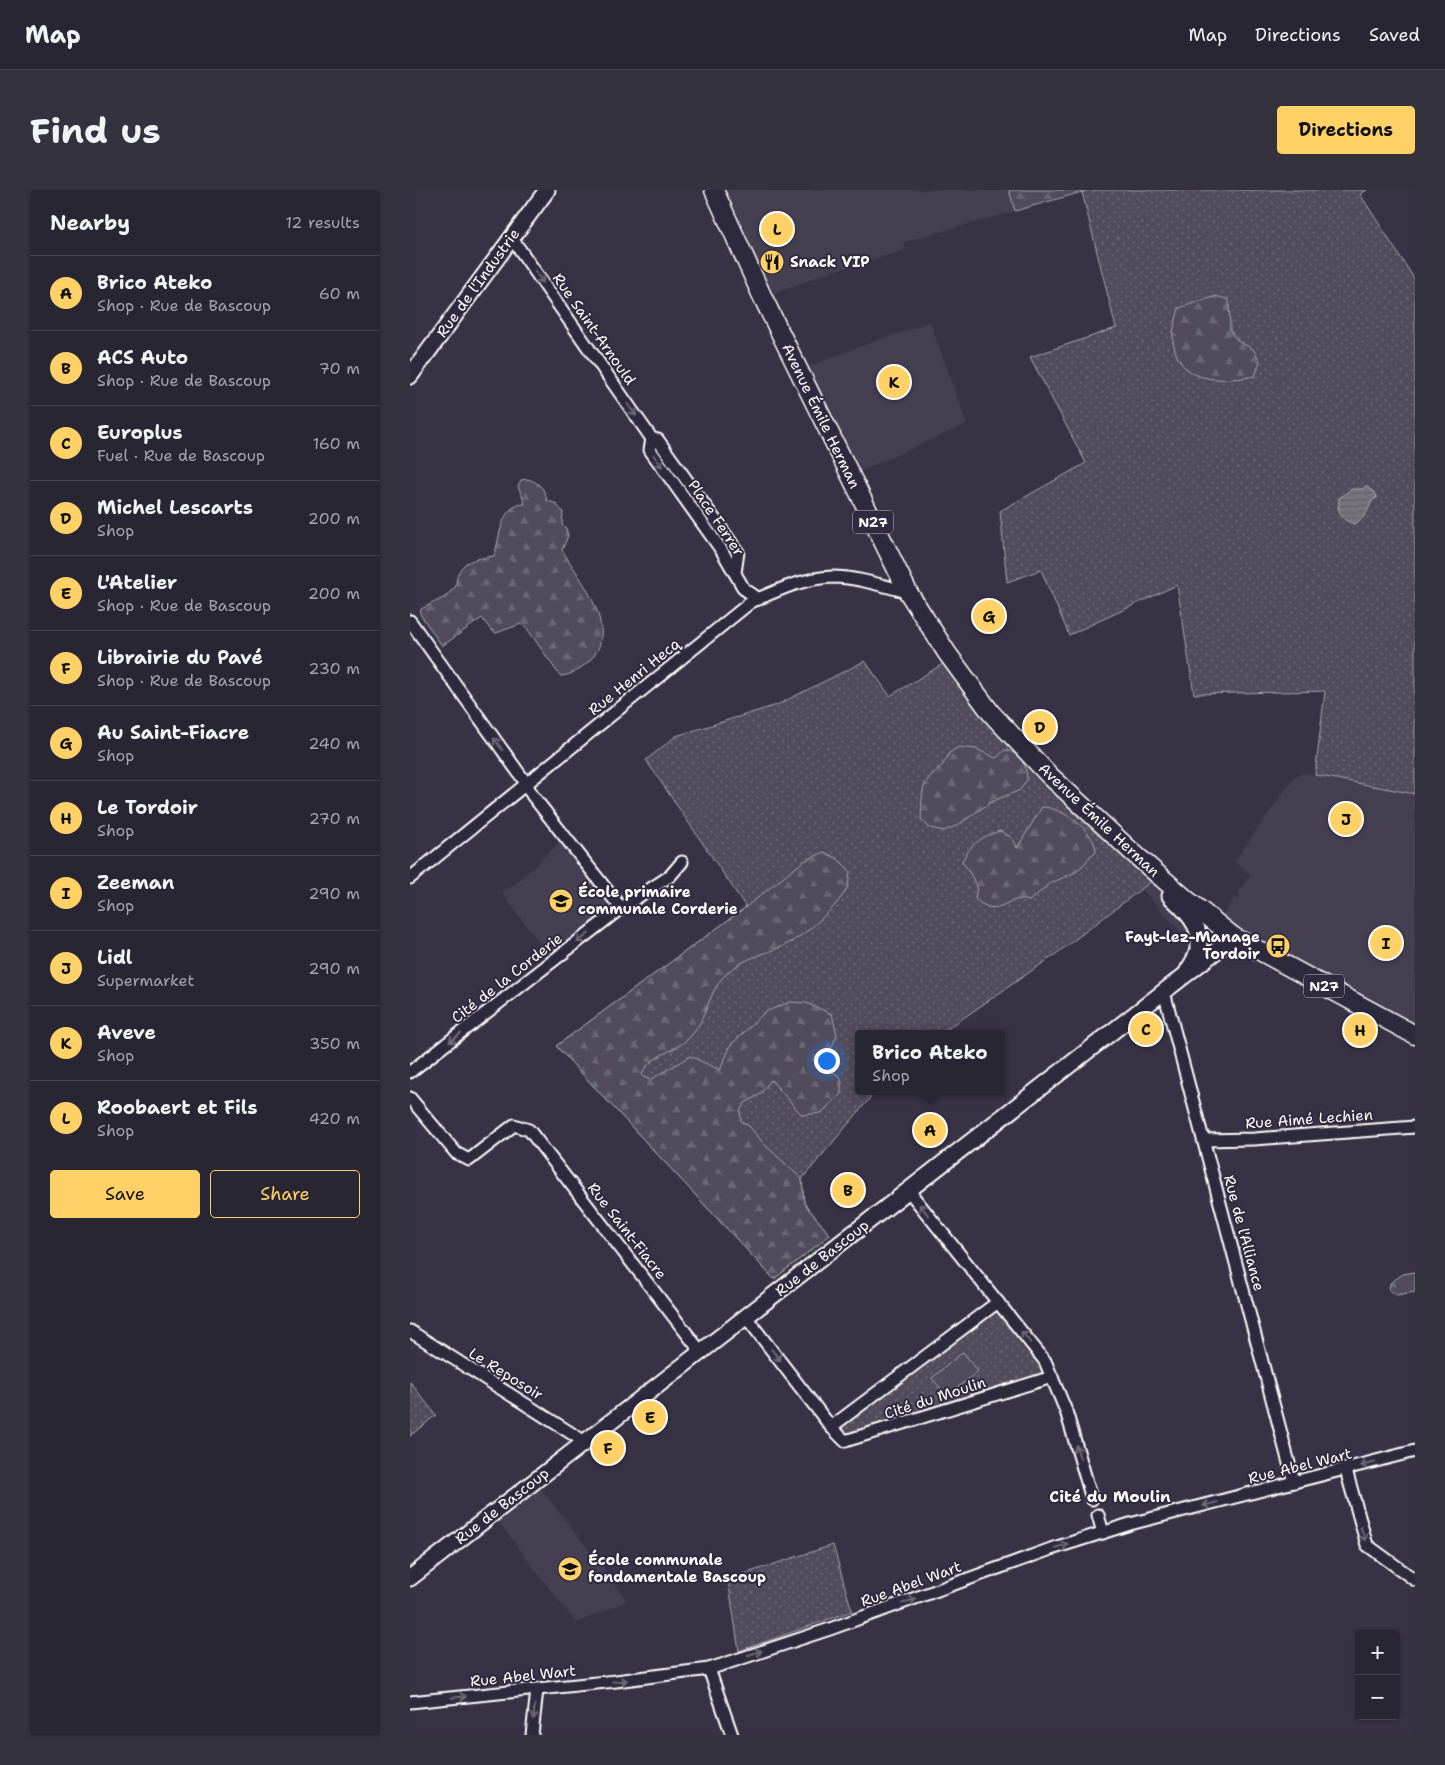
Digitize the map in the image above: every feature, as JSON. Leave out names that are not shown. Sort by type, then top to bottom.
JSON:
[{"type":"main road","name":"Rue de l'Industrie","points":[[410,376],[547,190]]},
{"type":"main road","name":"Avenue Émile Herman","points":[[714,190],[763,298],[908,592],[947,653],[991,713],[1049,775],[1186,900],[1234,937],[1415,1035]]},
{"type":"main road","points":[[1092,814],[1115,846],[1183,907],[1195,921],[1199,932],[1199,944],[1191,966],[1184,976]]},
{"type":"main road","name":"Rue de Bascoup","points":[[410,1578],[1234,937]]},
{"type":"street","name":"Rue Saint-Arnould","points":[[511,237],[652,439]]},
{"type":"street","name":"Place Ferrer","points":[[652,439],[658,440],[738,552],[735,573],[744,588]]},
{"type":"street","name":"Rue Henri Hecq","points":[[410,878],[744,608],[759,599],[796,584],[832,577],[866,582],[908,592]]},
{"type":"street","points":[[744,588],[759,599]]},
{"type":"street","points":[[744,588],[744,608]]},
{"type":"street","points":[[410,621],[526,783],[532,795],[622,908]]},
{"type":"street","name":"Cité de la Corderie","points":[[410,1072],[622,908],[670,876],[682,862]]},
{"type":"street","name":"Rue de l'Alliance","points":[[1164,992],[1294,1482]]},
{"type":"street","name":"Rue Saint-Fiacre","points":[[410,1098],[456,1153],[469,1160],[514,1125],[528,1130],[701,1352]]},
{"type":"street","name":"Rue Aimé Lechien","points":[[1204,1140],[1254,1139],[1415,1127]]},
{"type":"street","points":[[908,1190],[1045,1361],[1066,1411],[1092,1499]]},
{"type":"street","name":"Cité du Moulin","points":[[831,1427],[998,1302]]},
{"type":"street","name":"Cité du Moulin","points":[[746,1317],[831,1427],[845,1441],[1052,1377]]},
{"type":"street","name":"Le Reposoir","points":[[410,1331],[585,1442]]},
{"type":"street","name":"Rue Abel Wart","points":[[410,1702],[537,1690],[708,1669],[830,1629],[1103,1532],[1415,1451]]},
{"type":"street","points":[[1346,1470],[1363,1536],[1368,1545],[1415,1580]]},
{"type":"street","points":[[1098,1515],[1103,1532]]},
{"type":"street","points":[[708,1669],[732,1735]]},
{"type":"street","points":[[532,1735],[537,1690]]},
{"type":"shaded area","points":[[714,190],[1009,190],[1015,211],[904,242],[905,250],[829,272],[763,298]]},
{"type":"shaded area","points":[[930,322],[967,424],[851,475],[800,371],[834,356]]},
{"type":"shaded area","points":[[1366,486],[1376,494],[1377,498],[1372,500],[1361,520],[1354,524],[1345,520],[1339,511],[1339,498],[1352,489],[1362,489]]},
{"type":"shaded area","points":[[1306,773],[1415,795],[1415,1035],[1217,924],[1234,898],[1238,900],[1241,896],[1238,893],[1251,874],[1234,862],[1295,776]]},
{"type":"shaded area","name":"École primaire communale Corderie","points":[[565,837],[621,908],[553,961],[502,893],[519,881]]},
{"type":"shaded area","points":[[1153,880],[1183,907],[1199,932],[1188,958],[1186,938],[1142,889]]},
{"type":"shaded area","name":"École communale fondamentale Bascoup","points":[[535,1481],[627,1601],[576,1623],[493,1514]]},
{"type":"green space","points":[[1009,190],[1089,190],[1015,211]]},
{"type":"green space","points":[[1089,190],[1367,190],[1360,194],[1415,280],[1415,794],[1315,775],[1325,691],[1194,694],[1177,585],[1069,635],[1041,570],[1007,582],[1000,511],[1086,463],[1030,357],[1116,328],[1082,192]]},
{"type":"green space","points":[[1216,296],[1229,300],[1230,331],[1238,341],[1253,349],[1260,361],[1255,376],[1228,379],[1203,377],[1192,373],[1183,365],[1176,354],[1173,335],[1179,308]]},
{"type":"green space","points":[[528,479],[536,482],[545,493],[547,501],[555,503],[563,512],[562,525],[566,528],[568,536],[562,550],[587,590],[600,621],[601,636],[598,650],[582,667],[572,673],[561,676],[526,627],[521,624],[496,633],[490,629],[482,618],[442,646],[420,614],[421,609],[445,597],[456,586],[462,566],[479,558],[494,556],[502,524],[506,516],[510,510],[525,504],[518,486],[521,480]]},
{"type":"green space","points":[[951,659],[1153,880],[1056,954],[946,1030],[855,1030],[855,1095],[873,1095],[802,1179],[804,1203],[830,1235],[774,1279],[556,1046],[746,907],[646,760],[676,736],[777,705],[865,661],[890,696]]},
{"type":"green space","points":[[959,747],[976,749],[996,758],[1005,750],[1015,754],[1022,760],[1026,769],[1027,780],[1020,790],[991,802],[958,825],[944,831],[930,828],[921,819],[924,787],[929,778],[944,763],[949,753]]},
{"type":"green space","points":[[1042,807],[1058,811],[1076,822],[1090,836],[1096,852],[1076,872],[1051,883],[1029,901],[1014,900],[997,907],[984,905],[975,899],[977,885],[962,861],[969,850],[978,842],[1000,831],[1011,838],[1017,848]]},
{"type":"green space","points":[[824,852],[838,859],[850,871],[847,888],[836,904],[813,926],[791,942],[749,959],[726,974],[715,989],[694,1032],[688,1039],[649,1064],[642,1076],[650,1080],[690,1056],[720,1070],[731,1045],[765,1012],[790,1002],[806,1003],[832,1014],[837,1035],[824,1065],[841,1078],[841,1094],[821,1113],[802,1115],[771,1080],[760,1094],[745,1103],[740,1111],[741,1121],[749,1126],[765,1145],[802,1179],[804,1203],[830,1235],[774,1279],[556,1046],[746,907],[804,861]]},
{"type":"green space","points":[[1415,1272],[1415,1292],[1397,1295],[1389,1290],[1390,1283],[1403,1274]]},
{"type":"green space","points":[[998,1302],[1052,1377],[852,1440],[831,1427]]},
{"type":"green space","points":[[963,1352],[978,1371],[947,1396],[932,1378]]},
{"type":"green space","points":[[410,1382],[436,1415],[410,1436]]},
{"type":"green space","points":[[833,1545],[852,1611],[739,1651],[728,1579]]},
{"type":"place","name":"Roobaert et Fils","points":[[777,229]]},
{"type":"place","name":"Snack VIP","points":[[772,262]]},
{"type":"place","name":"Aveve","points":[[894,382]]},
{"type":"place","name":"Au Saint-Fiacre","points":[[989,616]]},
{"type":"place","name":"Michel Lescarts","points":[[1040,727]]},
{"type":"place","name":"Lidl","points":[[1346,819]]},
{"type":"place","name":"École primaire communale Corderie","points":[[561,901]]},
{"type":"place","name":"Zeeman","points":[[1386,943]]},
{"type":"place","name":"Fayt-lez-Manage Tordoir","points":[[1278,946]]},
{"type":"place","name":"Europlus","points":[[1146,1029]]},
{"type":"place","name":"Le Tordoir","points":[[1360,1030]]},
{"type":"place","name":"Brico Ateko","points":[[930,1130]]},
{"type":"place","name":"ACS Auto","points":[[848,1190]]},
{"type":"place","name":"L'Atelier","points":[[650,1417]]},
{"type":"place","name":"Librairie du Pavé","points":[[608,1448]]},
{"type":"place","name":"École communale fondamentale Bascoup","points":[[570,1569]]},
{"type":"district","name":"Cité du Moulin","points":[[1110,1496]]}]
